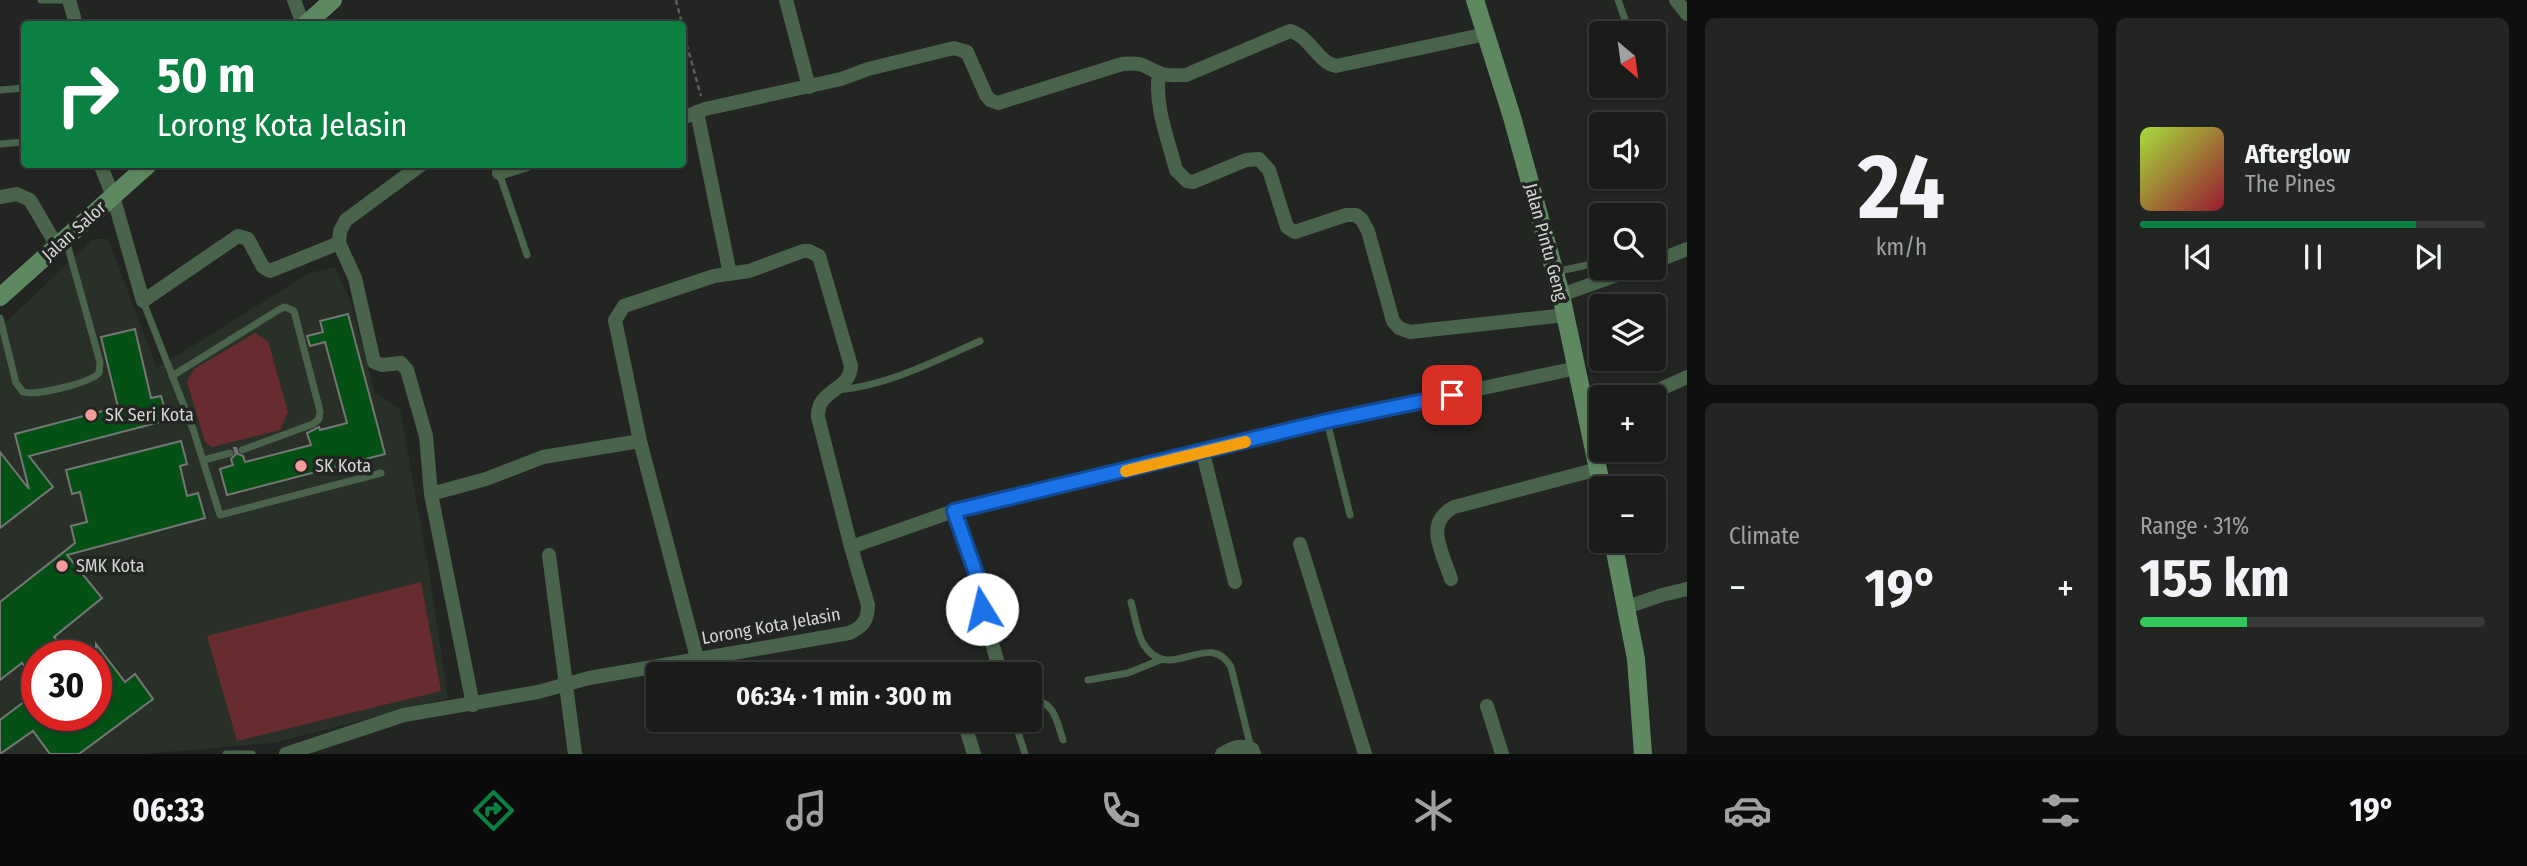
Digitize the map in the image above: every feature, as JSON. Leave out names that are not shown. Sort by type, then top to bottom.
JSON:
[{"type":"main road","points":[[308,21],[333,0]]},
{"type":"main road","name":"Jalan Pintu Geng","points":[[1475,0],[1512,117],[1561,295],[1577,368],[1589,400]]},
{"type":"main road","name":"Jalan Salor","points":[[0,298],[144,168]]},
{"type":"main road","name":"Jalan Pintu Geng","points":[[1598,462],[1599,476]]},
{"type":"main road","points":[[1616,553],[1636,659],[1643,754]]},
{"type":"street","points":[[69,0],[75,21]]},
{"type":"street","points":[[294,0],[304,21]]},
{"type":"street","points":[[786,0],[808,87]]},
{"type":"street","points":[[1676,0],[1687,14]]},
{"type":"street","points":[[686,117],[954,48],[967,52],[986,95],[998,103],[1122,64],[1143,64],[1159,73],[1170,75],[1194,73],[1290,31],[1298,33],[1326,62],[1336,66],[1486,34]]},
{"type":"street","points":[[1159,73],[1156,89],[1176,170],[1181,177],[1193,182],[1246,160],[1259,159],[1269,170],[1287,227],[1295,232],[1346,215],[1356,215],[1368,232],[1393,321],[1399,328],[1410,332],[1566,315]]},
{"type":"street","points":[[701,111],[730,274]]},
{"type":"street","points":[[102,168],[113,196],[143,301],[238,236],[248,239],[263,267],[270,271],[339,243]]},
{"type":"street","points":[[417,168],[346,220],[340,231],[339,243],[355,278],[374,362],[382,365],[401,363],[407,370],[426,436],[431,494],[473,705]]},
{"type":"street","points":[[0,197],[17,194],[30,200],[62,242]]},
{"type":"street","points":[[1666,253],[1687,249]]},
{"type":"street","points":[[697,659],[640,441],[615,320],[624,306],[636,300],[714,276],[749,271],[803,251],[819,256],[851,366],[851,374],[846,382],[820,401],[818,417],[851,547],[954,511],[1327,421],[1577,368]]},
{"type":"street","points":[[1561,295],[1603,280]]},
{"type":"street","points":[[1666,387],[1687,377]]},
{"type":"street","points":[[431,494],[486,479],[543,457],[640,441]]},
{"type":"street","points":[[1203,453],[1235,582]]},
{"type":"street","points":[[1451,579],[1436,530],[1443,512],[1598,469]]},
{"type":"street","points":[[954,511],[977,576],[982,609],[997,662]]},
{"type":"street","points":[[1300,544],[1365,754]]},
{"type":"street","name":"Lorong Kota Jelasin","points":[[286,754],[404,715],[473,705],[566,684],[849,633],[865,623],[868,615],[868,605],[851,547]]},
{"type":"street","points":[[549,555],[575,754]]},
{"type":"street","points":[[1627,607],[1662,594],[1687,589]]},
{"type":"street","points":[[1488,706],[1503,754]]},
{"type":"street","points":[[967,732],[974,754]]},
{"type":"street","points":[[1222,754],[1243,746],[1253,751]]},
{"type":"lane","points":[[41,0],[69,0]]},
{"type":"lane","points":[[1618,0],[1626,21]]},
{"type":"lane","points":[[0,90],[21,88]]},
{"type":"lane","points":[[0,144],[21,142]]},
{"type":"lane","points":[[498,169],[527,255]]},
{"type":"lane","points":[[0,318],[16,383],[23,392],[28,394],[45,391],[89,380],[99,373],[100,362],[62,242]]},
{"type":"lane","points":[[1554,273],[1589,265]]},
{"type":"lane","points":[[143,301],[204,460],[220,514],[381,473]]},
{"type":"lane","points":[[172,376],[281,309],[285,307],[294,311],[320,411],[319,419],[313,424],[242,450]]},
{"type":"lane","points":[[832,391],[859,388],[922,367],[980,341]]},
{"type":"lane","points":[[1327,421],[1350,514]]},
{"type":"lane","points":[[204,460],[230,453]]},
{"type":"lane","points":[[1131,602],[1143,643],[1160,660],[1170,662],[1210,652],[1227,659],[1253,751]]},
{"type":"lane","points":[[1088,680],[1129,673],[1160,660]]},
{"type":"lane","points":[[1042,701],[1051,707],[1063,740]]},
{"type":"lane","points":[[1018,732],[1025,754]]},
{"type":"lane","points":[[226,754],[252,754]]},
{"type":"path","points":[[676,0],[681,21]]},
{"type":"path","points":[[686,44],[701,111]]},
{"type":"shaded area","points":[[93,239],[108,239],[157,368],[309,273],[335,267],[350,301],[375,393],[400,409],[448,698],[274,743],[143,754],[0,754],[0,328]]},
{"type":"shaded area","points":[[255,333],[268,341],[288,412],[280,430],[212,447],[205,442],[187,382],[194,369]]},
{"type":"shaded area","points":[[421,582],[441,691],[237,741],[207,636]]},
{"type":"building","points":[[348,314],[385,454],[227,495],[220,469],[233,465],[231,459],[236,454],[234,448],[243,456],[245,462],[311,445],[307,433],[319,427],[320,430],[347,423],[325,342],[310,346],[307,336],[323,332],[320,321]]},
{"type":"building","points":[[135,329],[151,398],[161,396],[168,420],[29,456],[53,487],[0,528],[0,452],[29,489],[15,434],[118,407],[101,337]]},
{"type":"building","points":[[181,441],[187,464],[180,466],[187,496],[198,493],[205,518],[67,555],[102,598],[54,637],[57,640],[21,640],[21,664],[0,680],[0,602],[75,543],[71,526],[87,522],[80,492],[72,494],[66,470]]},
{"type":"building","points":[[112,665],[125,682],[135,674],[153,699],[112,729]]},
{"type":"building","points":[[21,704],[21,731],[33,731],[0,754],[0,720]]},
{"type":"building","points":[[33,731],[110,731],[79,754],[50,754]]},
{"type":"slow traffic","points":[[1126,471],[1245,442]]},
{"type":"place","name":"SK Seri Kota","points":[[91,415]]},
{"type":"place","name":"SK Kota","points":[[301,466]]},
{"type":"place","name":"SMK Kota","points":[[62,566]]},
{"type":"route","points":[[982,609],[977,576],[954,511],[1327,421],[1452,395]]}]
